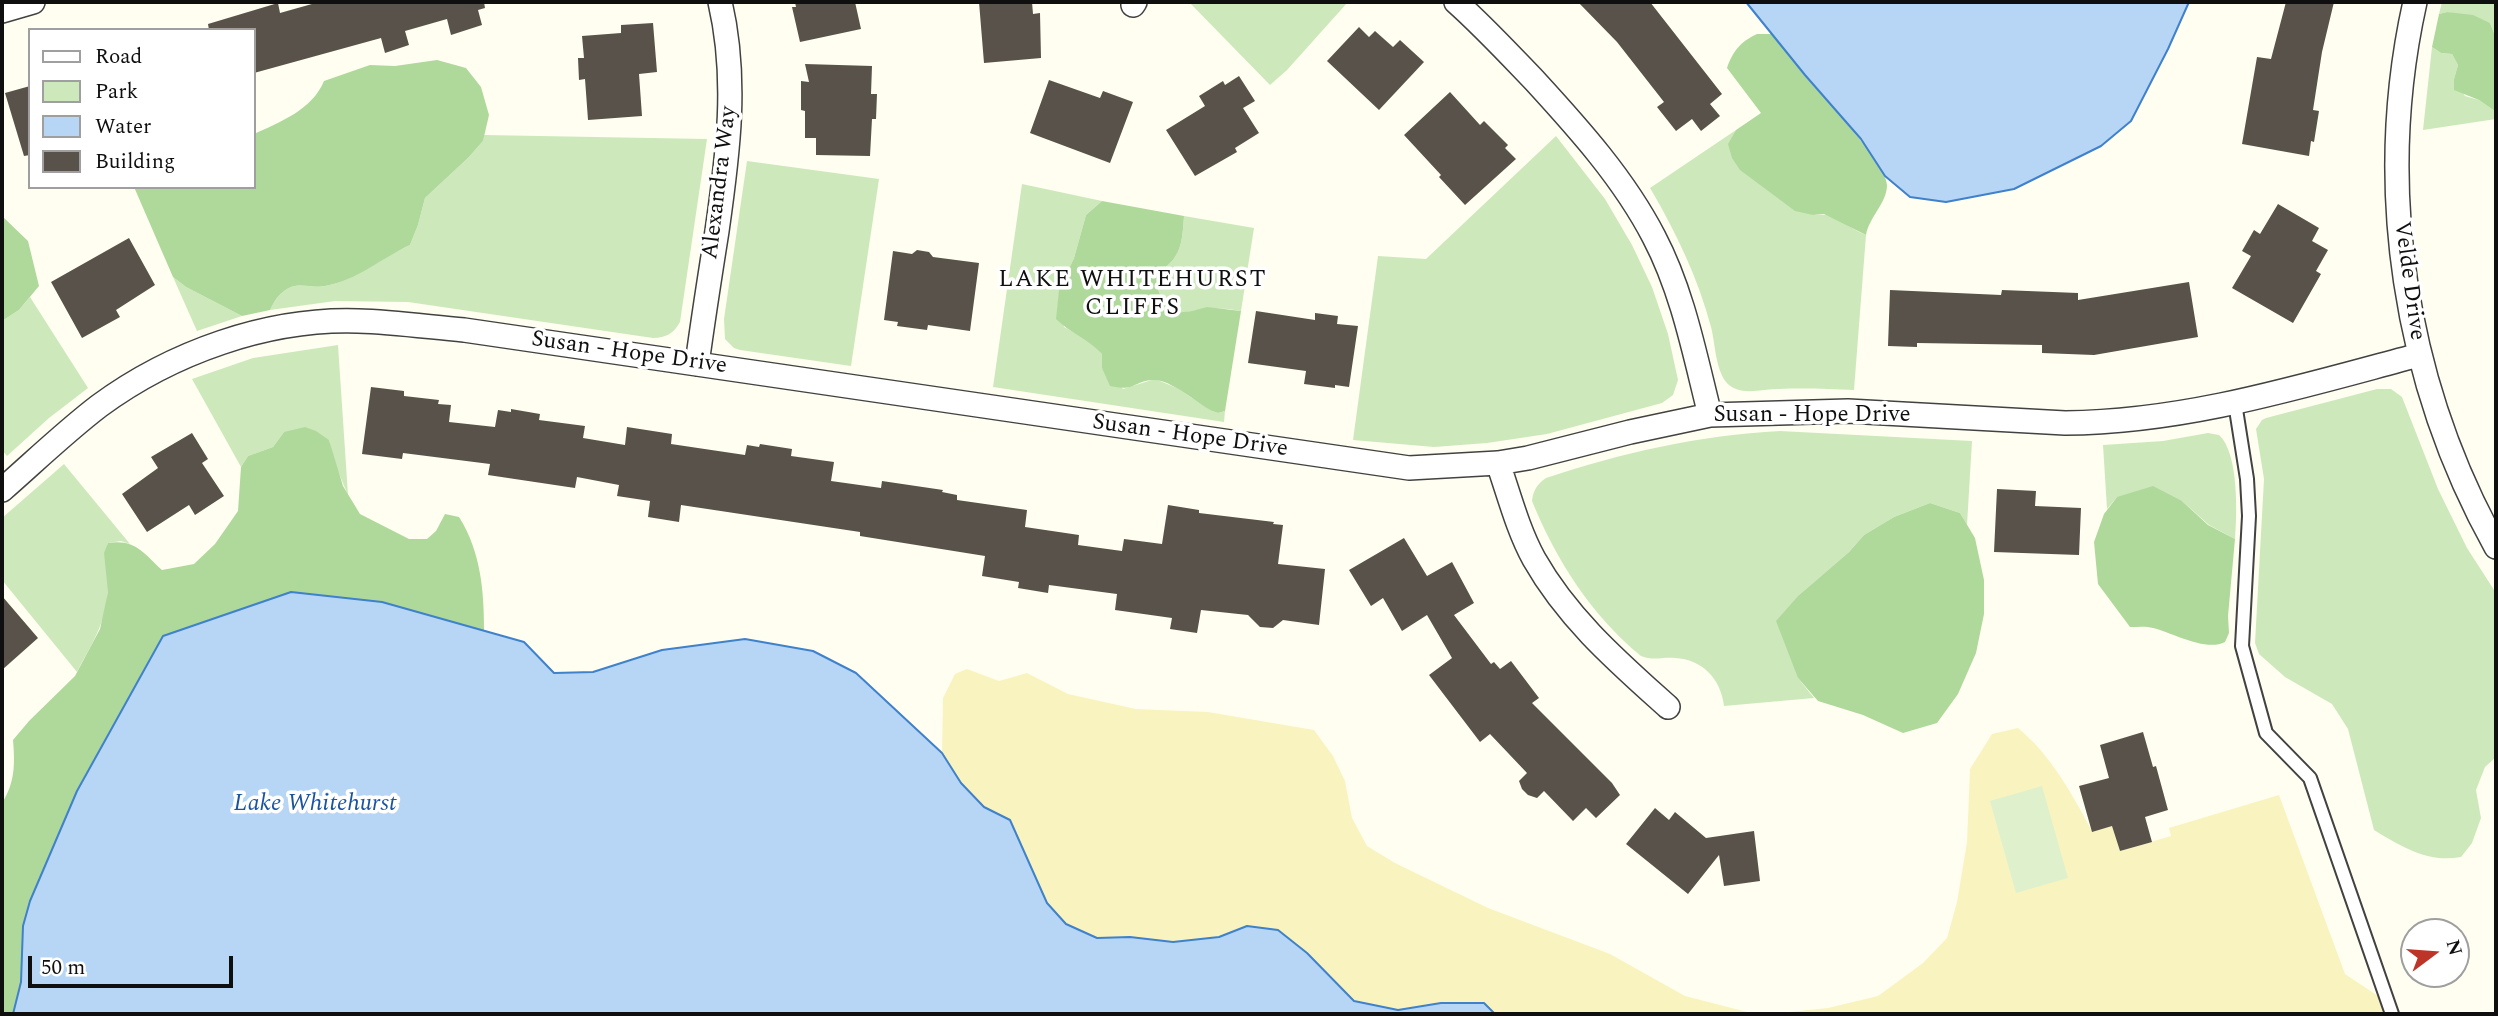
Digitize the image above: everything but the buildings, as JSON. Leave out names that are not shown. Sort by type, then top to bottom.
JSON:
[{"type":"street","points":[[2,11],[33,2]]},
{"type":"street","name":"Alexandra Way","points":[[697,364],[731,126],[731,70],[720,2]]},
{"type":"street","points":[[1456,2],[1574,123],[1622,185],[1655,238],[1681,307],[1710,415]]},
{"type":"street","name":"Velde Drive","points":[[2415,2],[2400,89],[2397,172],[2403,260],[2419,355],[2446,439],[2496,547]]},
{"type":"street","name":"Susan - Hope Drive","points":[[2,490],[99,407],[148,375],[201,351],[254,333],[332,322],[382,322],[464,330],[1382,466],[1436,468],[1498,463],[1710,415],[1848,411],[2012,421],[2101,423],[2167,416],[2235,403],[2419,355]]},
{"type":"street","points":[[1498,463],[1522,533],[1534,559],[1561,601],[1597,643],[1668,707]]},
{"type":"lane","points":[[2235,403],[2247,479],[2249,516],[2242,646],[2266,733],[2310,778],[2392,1014]]},
{"type":"green space","points":[[1189,2],[1348,2],[1287,70],[1270,85]]},
{"type":"green space","points":[[2442,2],[2496,2],[2496,38],[2490,23],[2447,12],[2439,14]]},
{"type":"green space","points":[[2447,12],[2473,15],[2490,23],[2496,38],[2496,112],[2479,100],[2454,90],[2458,65],[2452,54],[2441,53],[2432,47],[2439,14]]},
{"type":"green space","points":[[1757,34],[1772,34],[1877,162],[1887,185],[1886,192],[1866,235],[1824,214],[1813,215],[1795,211],[1740,170],[1732,158],[1728,144],[1736,130],[1761,113],[1727,68],[1738,48]]},
{"type":"green space","points":[[2432,47],[2441,53],[2452,54],[2458,65],[2454,79],[2465,96],[2479,100],[2496,112],[2496,119],[2423,130]]},
{"type":"green space","points":[[437,60],[466,68],[481,87],[489,115],[483,141],[425,198],[410,245],[336,283],[319,287],[288,288],[275,300],[270,310],[242,316],[186,287],[173,277],[135,189],[256,189],[256,133],[284,120],[303,107],[312,100],[324,81],[370,65],[395,66]]},
{"type":"green space","points":[[1736,130],[1729,144],[1755,176],[1775,195],[1798,209],[1813,215],[1832,217],[1866,235],[1854,390],[1741,390],[1729,385],[1720,371],[1700,291],[1677,238],[1650,188]]},
{"type":"green space","points":[[484,135],[707,139],[680,322],[672,332],[653,338],[408,302],[335,301],[270,310],[275,300],[288,288],[319,287],[336,283],[410,245],[425,198],[468,158],[483,141]]},
{"type":"green space","points":[[1556,136],[1605,199],[1632,245],[1652,287],[1668,334],[1678,380],[1673,395],[1662,403],[1547,434],[1487,443],[1434,447],[1353,440],[1378,256],[1426,259]]},
{"type":"green space","points":[[747,161],[879,179],[851,366],[740,350],[725,339],[724,319]]},
{"type":"green space","points":[[1022,184],[1102,201],[1086,215],[1074,258],[1059,290],[1064,327],[1090,341],[1102,354],[1102,368],[1123,389],[1155,379],[1177,388],[1212,411],[1225,411],[1224,422],[993,387]]},
{"type":"green space","points":[[1102,201],[1184,216],[1179,249],[1172,261],[1158,273],[1157,279],[1160,295],[1174,313],[1207,307],[1241,311],[1225,411],[1212,411],[1175,387],[1160,381],[1146,381],[1125,388],[1110,386],[1102,368],[1102,354],[1056,319],[1059,290],[1074,258],[1086,215]]},
{"type":"green space","points":[[2,216],[28,241],[39,286],[19,310],[2,321]]},
{"type":"green space","points":[[1184,216],[1254,228],[1241,311],[1214,308],[1174,313],[1163,300],[1157,285],[1158,273],[1172,261],[1179,249]]},
{"type":"green space","points":[[173,277],[186,287],[242,316],[197,331]]},
{"type":"green space","points":[[30,297],[88,388],[7,456],[2,450],[2,321],[19,310]]},
{"type":"green space","points":[[338,345],[348,495],[334,462],[329,440],[284,432],[273,447],[248,456],[241,467],[192,379],[253,358]]},
{"type":"green space","points":[[2377,389],[2391,389],[2402,397],[2438,489],[2467,548],[2496,593],[2496,757],[2485,767],[2476,790],[2481,818],[2472,843],[2461,857],[2426,856],[2405,848],[2374,830],[2348,729],[2332,704],[2285,677],[2259,654],[2255,643],[2264,479],[2256,429],[2266,418]]},
{"type":"green space","points":[[305,427],[329,440],[343,486],[360,514],[409,539],[427,539],[436,531],[445,514],[459,517],[477,558],[484,631],[382,602],[163,636],[77,791],[30,901],[23,926],[21,982],[15,1011],[13,1014],[2,1014],[2,803],[13,773],[13,740],[75,676],[100,629],[108,592],[104,553],[108,543],[132,545],[162,570],[194,564],[215,544],[238,511],[241,467],[248,456],[273,447],[284,432]]},
{"type":"green space","points":[[1780,431],[1972,441],[1967,525],[1960,513],[1930,503],[1894,517],[1864,535],[1849,552],[1799,595],[1798,678],[1814,698],[1724,706],[1719,687],[1702,667],[1685,659],[1641,656],[1606,623],[1577,585],[1552,544],[1532,501],[1534,491],[1546,478],[1603,461],[1691,441]]},
{"type":"green space","points":[[2208,433],[2219,435],[2230,455],[2235,484],[2235,539],[2209,525],[2182,501],[2117,497],[2107,509],[2103,445],[2163,441]]},
{"type":"green space","points":[[64,464],[130,544],[121,541],[108,543],[107,603],[97,633],[77,672],[2,580],[2,518]]},
{"type":"green space","points":[[2153,486],[2182,501],[2208,525],[2235,539],[2229,633],[2225,642],[2209,645],[2153,628],[2130,627],[2098,584],[2094,542],[2104,514],[2117,497]]},
{"type":"green space","points":[[1930,503],[1960,513],[1975,538],[1984,580],[1984,614],[1976,653],[1958,694],[1937,723],[1903,733],[1863,715],[1818,701],[1798,678],[1776,621],[1799,595],[1849,552],[1864,535],[1894,517]]},
{"type":"green space","points":[[2042,786],[2068,878],[2016,893],[1990,801]]},
{"type":"sand","points":[[967,669],[999,681],[1027,673],[1068,694],[1136,709],[1208,712],[1314,730],[1333,756],[1345,781],[1352,818],[1367,846],[1395,863],[1488,908],[1610,954],[1685,996],[1751,1013],[1828,1008],[1878,996],[1923,963],[1947,938],[1957,902],[1967,842],[1970,769],[1992,734],[2018,728],[2051,763],[2092,831],[2112,826],[2120,851],[2171,836],[2169,828],[2279,795],[2345,974],[2378,996],[2384,1014],[1495,1014],[1484,1003],[1441,1003],[1398,1010],[1354,1001],[1307,953],[1278,930],[1247,926],[1219,937],[1173,942],[1130,937],[1097,938],[1066,924],[1046,903],[1010,820],[984,807],[961,783],[942,753],[943,698],[955,674]]},
{"type":"water","points":[[1746,2],[2189,2],[2131,121],[2101,146],[2014,189],[1946,202],[1910,197],[1885,176],[1861,139]]},
{"type":"water","name":"Lake Whitehurst","points":[[291,592],[382,602],[524,642],[554,673],[593,672],[662,650],[745,639],[813,651],[856,673],[942,753],[961,783],[984,807],[1010,820],[1047,903],[1066,924],[1097,938],[1130,937],[1173,942],[1219,937],[1247,926],[1278,930],[1307,953],[1354,1001],[1398,1010],[1441,1003],[1484,1003],[1495,1014],[13,1014],[21,982],[23,926],[30,901],[77,791],[163,636]]},
{"type":"district","name":"LAKE WHITEHURST CLIFFS","points":[[1133,295]]}]
